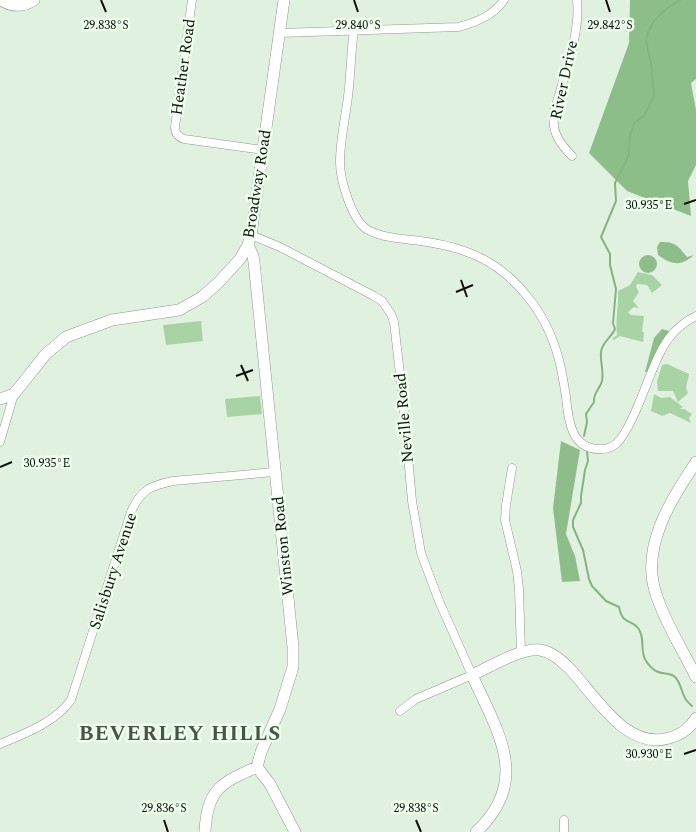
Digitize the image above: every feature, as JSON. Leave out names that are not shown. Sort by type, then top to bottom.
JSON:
[{"type":"street","points":[[1,0],[7,4],[20,6],[34,0]]},
{"type":"street","name":"Heather Road","points":[[192,0],[175,132],[178,137],[184,140],[263,150]]},
{"type":"street","name":"Broadway Road","points":[[14,394],[45,355],[66,337],[112,320],[179,310],[192,303],[218,283],[240,259],[249,240],[284,0]]},
{"type":"street","points":[[280,33],[458,27],[481,20],[504,0]]},
{"type":"street","name":"River Drive","points":[[572,156],[560,141],[554,124],[556,108],[572,47],[577,0]]},
{"type":"street","points":[[354,31],[340,163],[347,195],[356,217],[363,226],[381,234],[456,247],[490,262],[519,286],[537,308],[555,346],[563,378],[570,426],[574,435],[582,443],[595,449],[602,449],[613,446],[620,439],[630,423],[660,351],[676,330],[696,316]]},
{"type":"street","name":"Winston Road","points":[[249,240],[254,262],[294,647],[293,667],[280,709],[261,752],[257,767]]},
{"type":"street","name":"Neville Road","points":[[249,240],[280,247],[374,296],[382,301],[391,314],[394,322],[403,400],[412,502],[421,553],[439,601],[472,675]]},
{"type":"street","points":[[0,398],[14,394]]},
{"type":"street","points":[[0,442],[14,394]]},
{"type":"street","points":[[696,462],[662,520],[654,546],[652,563],[655,593],[696,678]]},
{"type":"street","points":[[512,468],[505,520],[517,571],[521,652]]},
{"type":"street","name":"Salisbury Avenue","points":[[0,744],[56,717],[71,700],[131,512],[142,493],[159,484],[173,481],[275,472]]},
{"type":"street","points":[[400,711],[416,699],[521,652],[540,650],[558,658],[583,682],[616,721],[637,737],[650,740],[664,740],[678,736],[696,718]]},
{"type":"street","points":[[472,675],[507,762],[506,784],[494,811],[486,823],[476,832]]},
{"type":"street","points":[[205,832],[207,808],[216,792],[257,767],[267,779],[295,832]]},
{"type":"street","points":[[564,820],[564,832]]},
{"type":"green space","points":[[630,0],[696,0],[696,79],[691,83],[696,110],[696,165],[688,181],[691,216],[627,191],[589,153],[629,43]]},
{"type":"green space","points":[[660,242],[676,245],[687,257],[694,255],[680,263],[672,263],[658,255],[657,247]]},
{"type":"green space","points":[[648,255],[654,258],[657,264],[654,270],[648,273],[642,270],[639,264],[642,258]]},
{"type":"green space","points":[[638,272],[652,275],[662,285],[652,293],[647,285],[637,284],[636,287],[639,292],[633,301],[639,308],[634,307],[628,312],[631,315],[644,316],[643,342],[620,336],[614,340],[612,339],[617,335],[618,291],[630,285]]},
{"type":"green space","points":[[201,321],[203,341],[166,345],[163,325]]},
{"type":"green space","points":[[662,329],[669,331],[648,372],[645,372],[654,338]]},
{"type":"green space","points":[[667,364],[689,374],[686,388],[688,393],[678,402],[673,391],[658,391],[657,382],[662,365]]},
{"type":"green space","points":[[654,394],[661,398],[670,397],[683,407],[680,409],[684,409],[692,414],[689,418],[691,423],[670,413],[662,416],[651,411]]},
{"type":"green space","points":[[260,396],[262,414],[227,417],[225,399]]},
{"type":"green space","points":[[561,441],[580,450],[566,534],[575,556],[580,581],[562,582],[553,508]]},
{"type":"waterway","points":[[584,436],[587,422],[586,414],[594,402],[602,381],[602,349],[615,329],[613,323],[616,289],[610,265],[610,254],[601,237],[616,201],[615,183],[629,154],[630,136],[634,123],[644,116],[654,96],[651,63],[646,41],[648,32],[654,21],[666,9],[680,0]]},
{"type":"waterway","points":[[587,452],[588,461],[581,503],[573,520],[573,527],[583,550],[589,579],[592,586],[606,601],[619,607],[623,617],[638,628],[642,636],[644,657],[650,667],[658,672],[675,677],[686,699],[692,706]]},
{"type":"district","name":"BEVERLEY HILLS","points":[[180,734]]}]
